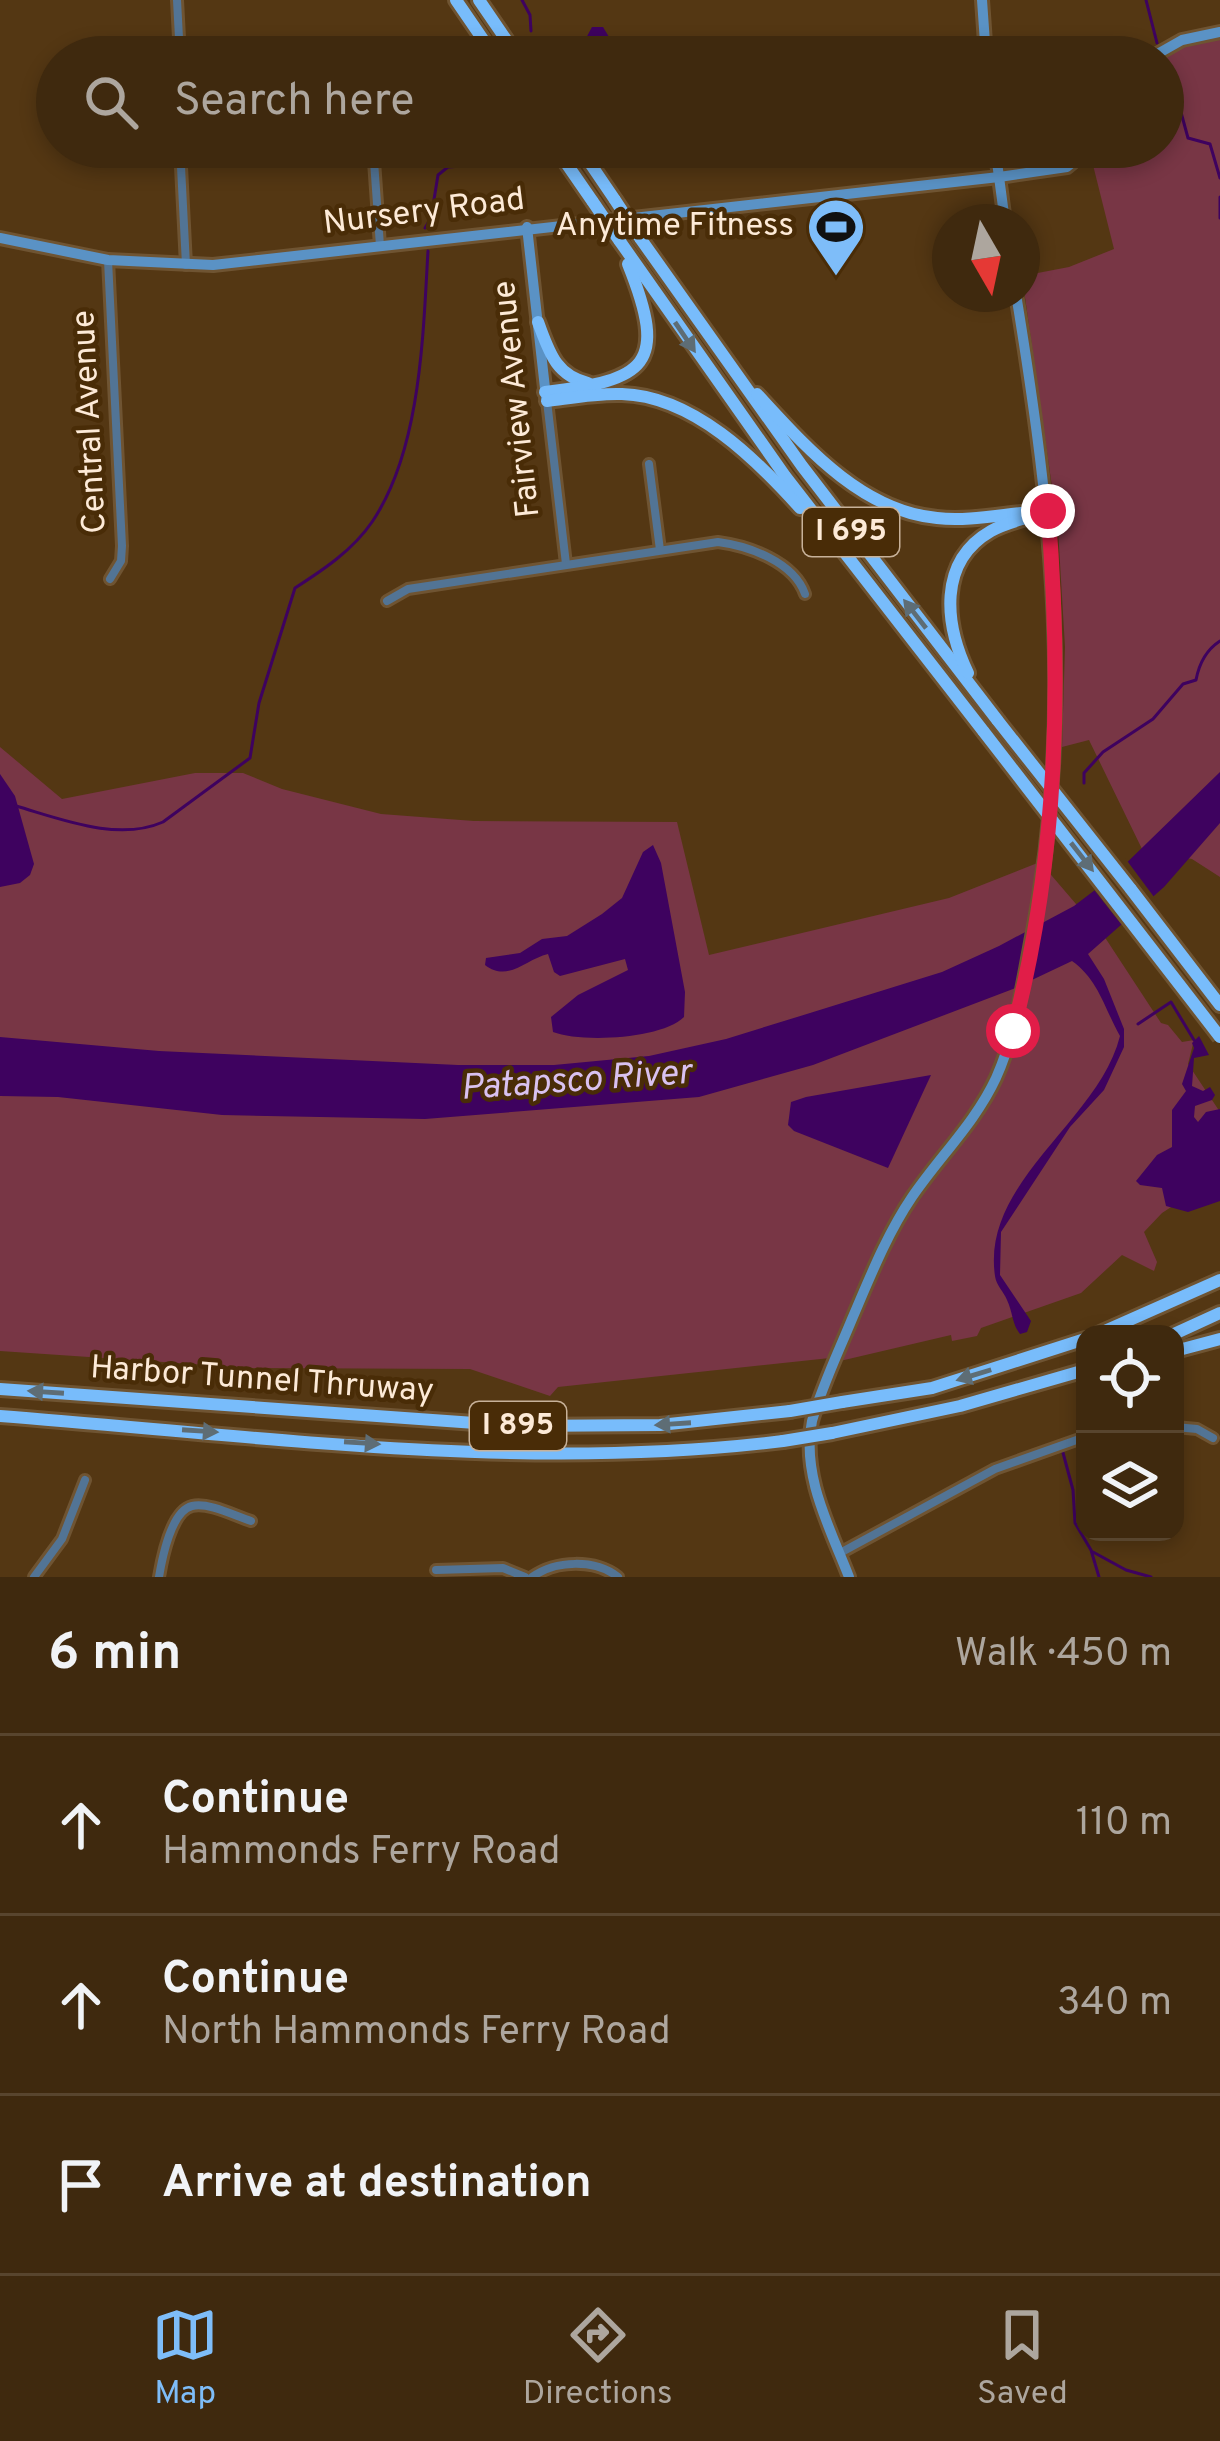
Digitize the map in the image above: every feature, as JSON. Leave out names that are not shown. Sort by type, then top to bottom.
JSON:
[{"type":"highway","points":[[455,0],[481,36]]},
{"type":"highway","points":[[479,0],[504,36]]},
{"type":"highway","name":"I 695","points":[[570,168],[737,410],[861,576],[1220,1036]]},
{"type":"highway","name":"I 695","points":[[593,168],[720,354],[1220,1005]]},
{"type":"highway","points":[[546,396],[620,380],[638,365],[647,340],[645,310],[619,240]]},
{"type":"highway","points":[[538,322],[562,373],[601,385]]},
{"type":"highway","points":[[720,354],[822,461],[891,505],[912,514],[947,519],[1048,511]]},
{"type":"highway","points":[[546,396],[622,394],[658,400],[692,416],[768,473],[861,576]]},
{"type":"highway","points":[[986,706],[952,636],[949,602],[957,567],[977,541],[1005,524],[1048,511]]},
{"type":"highway","points":[[1118,1325],[1220,1280]]},
{"type":"highway","points":[[1184,1329],[1220,1313]]},
{"type":"highway","points":[[1184,1349],[1220,1340]]},
{"type":"highway","name":"Harbor Tunnel Thruway","points":[[0,1389],[517,1426],[676,1424],[932,1388],[1076,1342]]},
{"type":"highway","name":"Harbor Tunnel Thruway","points":[[0,1416],[536,1455],[654,1453],[832,1433],[1076,1375]]},
{"type":"main road","points":[[982,0],[985,36]]},
{"type":"main road","points":[[1184,40],[1220,32]]},
{"type":"main road","points":[[998,168],[1003,204]]},
{"type":"main road","name":"Nursery Road","points":[[0,238],[108,260],[186,266],[248,263],[1060,168]]},
{"type":"main road","name":"Fairview Avenue","points":[[527,227],[546,396]]},
{"type":"main road","points":[[849,1577],[810,1463],[815,1408],[887,1239],[912,1197],[983,1102],[1008,1048],[1039,904],[1055,769],[1058,647],[1048,511],[1019,312]]},
{"type":"street","points":[[176,0],[179,36]]},
{"type":"street","points":[[181,168],[186,266]]},
{"type":"street","points":[[374,168],[380,246]]},
{"type":"street","name":"Central Avenue","points":[[108,260],[122,546],[121,561],[110,579]]},
{"type":"street","name":"Fairview Avenue","points":[[546,396],[566,564]]},
{"type":"street","points":[[649,464],[660,550]]},
{"type":"street","points":[[387,601],[408,589],[718,542],[740,545],[792,574],[805,594]]},
{"type":"street","points":[[1184,1428],[1214,1438]]},
{"type":"street","points":[[840,1553],[995,1469],[1076,1440]]},
{"type":"street","points":[[34,1577],[62,1539],[85,1480]]},
{"type":"street","points":[[159,1577],[171,1535],[188,1508],[202,1506],[251,1521]]},
{"type":"street","points":[[436,1570],[502,1568],[529,1577],[563,1565],[605,1567],[619,1577]]},
{"type":"shaded area","points":[[1220,38],[1220,877],[1192,859],[1143,851],[1089,740],[1062,747],[1065,647],[1058,529],[1027,312],[1040,312],[1040,273],[1114,249],[1094,168],[1184,168],[1184,46]]},
{"type":"shaded area","points":[[0,747],[62,799],[195,773],[243,773],[282,789],[381,814],[474,821],[677,822],[709,955],[949,898],[1040,862],[1106,939],[1161,1023],[1182,1042],[1194,1040],[1188,1064],[1220,1112],[1220,1175],[1162,1213],[1144,1232],[1157,1262],[1154,1271],[1122,1255],[1081,1293],[981,1328],[977,1336],[952,1341],[951,1335],[840,1361],[830,1358],[558,1387],[550,1396],[470,1369],[252,1368],[0,1351]]},
{"type":"water","points":[[592,27],[603,27],[608,36],[587,36]]},
{"type":"water","name":"Patapsco River","points":[[1220,772],[1220,823],[1164,887],[1088,954],[1104,979],[1124,1029],[1124,1047],[1104,1090],[1070,1127],[1001,1232],[1000,1275],[1031,1321],[1027,1332],[1020,1334],[995,1276],[995,1242],[1023,1181],[1090,1096],[1120,1036],[1095,986],[1072,961],[1013,989],[813,1065],[699,1097],[425,1119],[222,1115],[58,1097],[0,1096],[0,1037],[159,1051],[458,1065],[554,1065],[649,1056],[726,1039],[942,972],[1074,906],[1112,877]]},
{"type":"water","points":[[0,774],[15,796],[34,864],[20,883],[0,887]]},
{"type":"water","points":[[653,845],[661,863],[685,992],[684,1017],[658,1030],[621,1037],[553,1032],[551,1017],[578,995],[628,970],[625,959],[560,976],[548,954],[501,972],[485,965],[486,958],[520,953],[542,939],[567,936],[602,914],[622,898],[643,852]]},
{"type":"water","points":[[1199,1036],[1209,1055],[1194,1058],[1192,1086],[1203,1091],[1210,1087],[1215,1095],[1195,1106],[1194,1117],[1198,1122],[1206,1112],[1220,1109],[1220,1201],[1188,1212],[1166,1206],[1162,1188],[1136,1181],[1157,1155],[1172,1147],[1172,1110],[1186,1091],[1182,1084],[1192,1043]]},
{"type":"water","points":[[931,1075],[888,1168],[788,1125],[791,1102]]},
{"type":"pier","points":[[1125,858],[1157,901],[1125,929],[1091,886]]},
{"type":"waterway","points":[[522,0],[531,31]]},
{"type":"waterway","points":[[1146,0],[1155,36]]},
{"type":"waterway","points":[[1184,123],[1188,138],[1210,144],[1220,178]]},
{"type":"waterway","points":[[425,228],[438,175],[447,168]]},
{"type":"waterway","points":[[1220,197],[1220,218]]},
{"type":"waterway","points":[[16,806],[90,826],[146,828],[163,822],[250,758],[259,703],[295,588],[337,559],[364,532],[401,461],[416,391],[428,251]]},
{"type":"waterway","points":[[1084,783],[1084,773],[1103,752],[1153,719],[1183,684],[1196,680],[1204,658],[1220,641]]},
{"type":"waterway","points":[[1138,1024],[1171,1002],[1194,1040]]},
{"type":"waterway","points":[[1062,1449],[1073,1490],[1075,1523],[1091,1550],[1099,1577]]},
{"type":"waterway","points":[[1093,1552],[1151,1577]]},
{"type":"place","name":"Anytime Fitness","points":[[836,278]]},
{"type":"route","points":[[1013,1031],[1039,904],[1055,769],[1058,647],[1048,511]]}]
